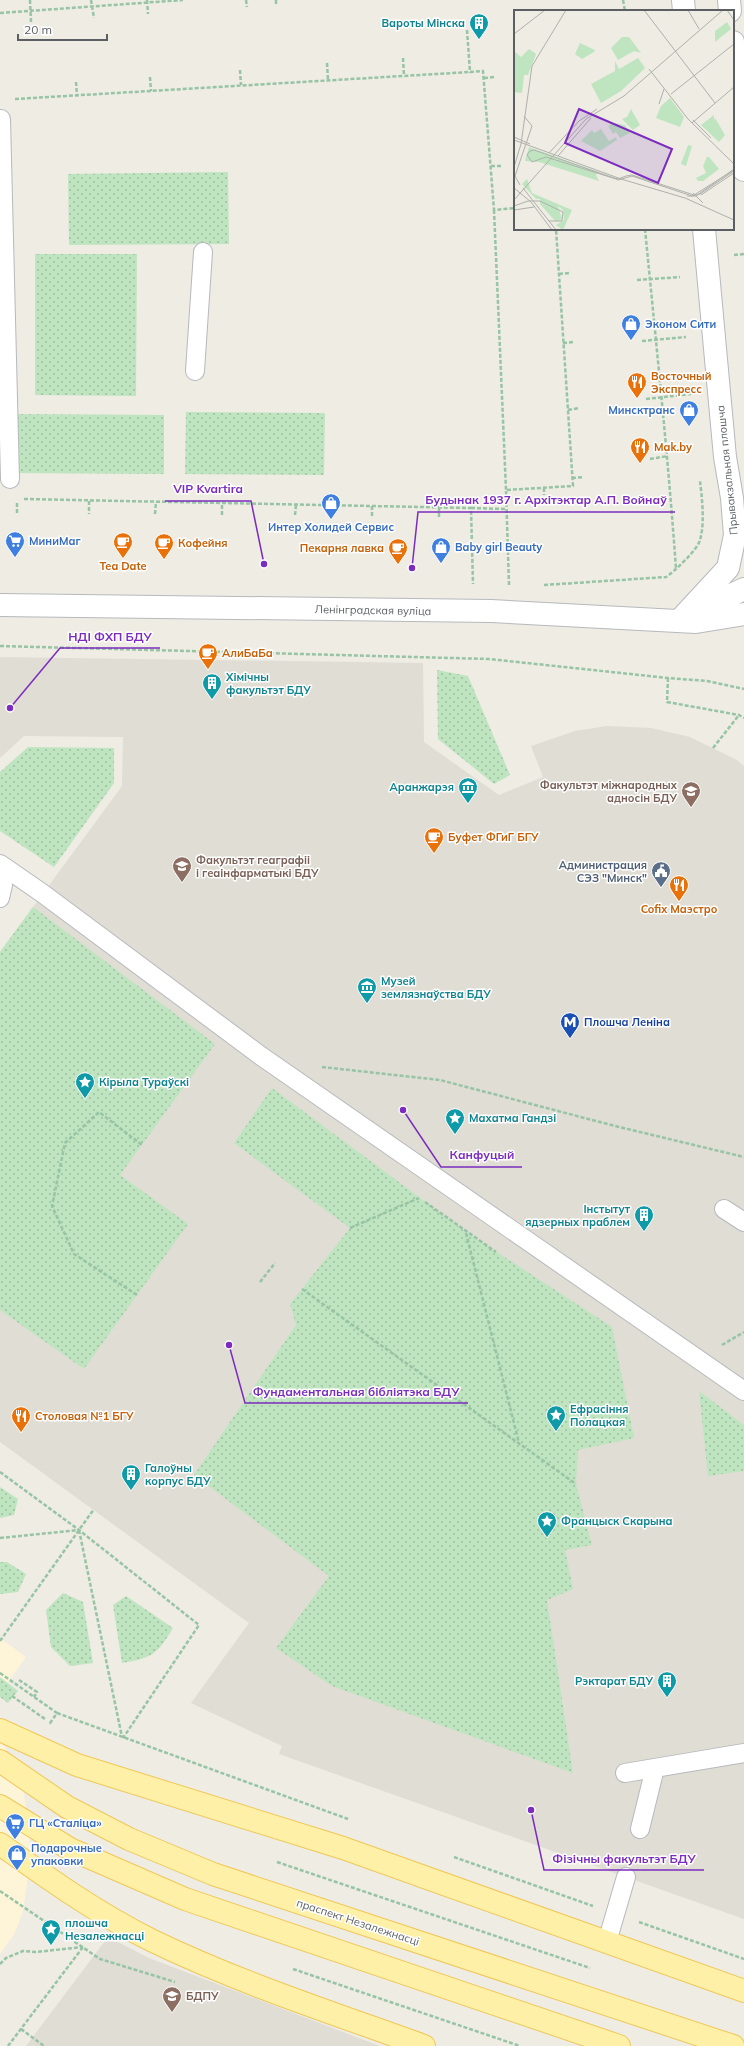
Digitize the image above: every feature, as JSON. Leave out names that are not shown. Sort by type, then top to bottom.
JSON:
[{"type":"main road","points":[[0,1730],[77,1765],[343,1848],[744,1991]]},
{"type":"main road","name":"праспект Незалежнасці","points":[[0,1761],[67,1806],[129,1839],[213,1874],[471,1958],[733,2046]]},
{"type":"main road","points":[[0,1806],[70,1849],[185,1898],[619,2046]]},
{"type":"main road","points":[[0,1844],[73,1896],[152,1940],[212,1968],[424,2046]]},
{"type":"street","points":[[683,0],[684,10]]},
{"type":"street","points":[[729,0],[730,10]]},
{"type":"street","points":[[734,54],[744,170]]},
{"type":"street","name":"Прывакзальная плошча","points":[[680,620],[728,568],[735,534],[732,498],[725,449],[704,230]]},
{"type":"street","points":[[680,620],[744,589]]},
{"type":"street","name":"Ленінградская вуліца","points":[[0,605],[490,611],[696,622],[744,614]]},
{"type":"lane","points":[[1,119],[10,480]]},
{"type":"lane","points":[[195,371],[203,252]]},
{"type":"lane","points":[[0,864],[49,898],[260,1056],[744,1391]]},
{"type":"lane","points":[[0,878],[3,885],[0,898]]},
{"type":"lane","points":[[724,1209],[744,1222]]},
{"type":"lane","points":[[625,1773],[744,1753]]},
{"type":"lane","points":[[640,1829],[655,1768]]},
{"type":"lane","points":[[607,1942],[626,1877]]},
{"type":"path","points":[[30,0],[31,22]]},
{"type":"path","points":[[91,0],[94,18]]},
{"type":"path","points":[[0,13],[92,7],[147,1],[183,0]]},
{"type":"path","points":[[246,0],[247,6]]},
{"type":"path","points":[[623,0],[625,10]]},
{"type":"path","points":[[147,1],[148,14]]},
{"type":"path","points":[[467,30],[470,72]]},
{"type":"path","points":[[403,58],[404,76]]},
{"type":"path","points":[[327,63],[328,80]]},
{"type":"path","points":[[240,70],[241,85]]},
{"type":"path","points":[[8,99],[484,71],[494,210],[506,490],[509,588],[503,588]]},
{"type":"path","points":[[150,77],[151,91]]},
{"type":"path","points":[[484,78],[495,77]]},
{"type":"path","points":[[76,82],[77,95]]},
{"type":"path","points":[[491,166],[501,166]]},
{"type":"path","points":[[494,210],[514,208]]},
{"type":"path","points":[[506,490],[572,486],[556,230]]},
{"type":"path","points":[[645,230],[668,456],[676,570]]},
{"type":"path","points":[[731,256],[744,254]]},
{"type":"path","points":[[559,274],[569,273]]},
{"type":"path","points":[[637,280],[680,277]]},
{"type":"path","points":[[642,341],[686,337]]},
{"type":"path","points":[[563,343],[574,342]]},
{"type":"path","points":[[646,399],[691,394]]},
{"type":"path","points":[[568,410],[579,408]]},
{"type":"path","points":[[650,459],[668,456]]},
{"type":"path","points":[[572,478],[584,477]]},
{"type":"path","points":[[544,488],[544,495]]},
{"type":"path","points":[[11,499],[506,509]]},
{"type":"path","points":[[17,499],[17,513]]},
{"type":"path","points":[[89,501],[89,514]]},
{"type":"path","points":[[155,514],[156,502]]},
{"type":"path","points":[[222,503],[222,515]]},
{"type":"path","points":[[541,586],[666,577],[676,570],[700,542],[702,503]]},
{"type":"path","points":[[295,515],[296,504]]},
{"type":"path","points":[[372,506],[372,516]]},
{"type":"path","points":[[439,507],[439,517]]},
{"type":"path","points":[[471,508],[473,588]]},
{"type":"path","points":[[0,646],[489,659],[707,681],[744,689]]},
{"type":"path","points":[[668,678],[667,702],[739,715],[744,718]]},
{"type":"path","points":[[713,748],[739,715]]},
{"type":"path","points":[[316,1066],[440,1080],[615,1126],[744,1157]]},
{"type":"path","points":[[137,1295],[74,1254],[52,1206],[65,1143],[99,1112],[142,1145]]},
{"type":"path","points":[[350,1228],[419,1198]]},
{"type":"path","points":[[466,1232],[519,1444]]},
{"type":"path","points":[[260,1282],[275,1263]]},
{"type":"path","points":[[302,1289],[576,1484]]},
{"type":"path","points":[[720,1346],[744,1332]]},
{"type":"path","points":[[0,1472],[79,1530],[199,1624],[123,1738]]},
{"type":"path","points":[[0,1641],[94,1509]]},
{"type":"path","points":[[0,1538],[79,1530]]},
{"type":"path","points":[[79,1530],[123,1738]]},
{"type":"path","points":[[0,1673],[57,1713],[350,1820]]},
{"type":"path","points":[[18,1680],[37,1692],[34,1697]]},
{"type":"path","points":[[12,1696],[50,1723],[57,1713]]},
{"type":"path","points":[[453,1856],[744,1959]]},
{"type":"path","points":[[277,1862],[480,1931]]},
{"type":"path","points":[[0,1964],[6,1958],[23,1951],[36,1952],[83,1947],[8,2046]]},
{"type":"path","points":[[286,1966],[520,2046]]},
{"type":"path","points":[[21,2029],[44,2046]]},
{"type":"shaded area","points":[[0,657],[423,663],[424,742],[499,795],[543,777],[531,746],[575,731],[607,726],[651,728],[690,737],[737,760],[744,766],[744,1919],[279,1754],[282,1746],[191,1703],[249,1623],[0,1442],[0,952],[122,786],[123,737],[24,736],[0,758]]},
{"type":"shaded area","points":[[0,1638],[26,1657],[7,1684],[0,1679]]},
{"type":"shaded area","name":"ГЦ «Сталіца»","points":[[0,1734],[24,1793],[31,1856],[23,1911],[15,1933],[0,1954]]},
{"type":"shaded area","name":"БДПУ","points":[[108,1937],[149,1958],[380,2046],[26,2046]]},
{"type":"green space","points":[[228,172],[229,244],[69,245],[68,174]]},
{"type":"green space","points":[[35,254],[137,254],[136,396],[35,395]]},
{"type":"green space","points":[[186,412],[325,413],[324,475],[185,474]]},
{"type":"green space","points":[[12,414],[164,415],[164,474],[13,473]]},
{"type":"green space","points":[[437,670],[468,676],[510,775],[494,784],[438,739]]},
{"type":"green space","points":[[28,747],[114,748],[114,783],[54,867],[0,831],[0,772]]},
{"type":"green space","points":[[33,907],[215,1044],[120,1175],[188,1224],[84,1369],[0,1310],[0,952]]},
{"type":"green space","points":[[272,1088],[466,1232],[612,1327],[634,1438],[578,1450],[576,1484],[592,1545],[565,1550],[573,1589],[547,1600],[573,1773],[332,1686],[276,1648],[329,1576],[194,1475],[296,1325],[290,1304],[350,1228],[234,1143]]},
{"type":"green space","points":[[699,1391],[744,1425],[744,1471],[708,1476]]},
{"type":"green space","points":[[0,1487],[18,1499],[14,1515],[0,1518]]},
{"type":"green space","points":[[0,1562],[7,1562],[26,1574],[18,1592],[0,1594]]},
{"type":"green space","points":[[63,1593],[83,1602],[93,1663],[70,1666],[51,1647],[46,1610]]},
{"type":"green space","points":[[126,1596],[173,1628],[158,1650],[153,1654],[147,1657],[122,1663],[113,1605]]},
{"type":"green space","points":[[0,1677],[18,1691],[8,1703],[0,1697]]},
{"type":"place","name":"Вароты Мінска","points":[[479,40]]},
{"type":"place","name":"Эконом Сити","points":[[631,341]]},
{"type":"place","name":"Восточный Экспресс","points":[[637,399]]},
{"type":"place","name":"Минсктранс","points":[[689,427]]},
{"type":"place","name":"Mak.by","points":[[640,464]]},
{"type":"place","name":"Интер Холидей Сервис","points":[[331,520]]},
{"type":"place","name":"МиниМаг","points":[[15,558]]},
{"type":"place","name":"Tea Date","points":[[123,559]]},
{"type":"place","name":"Кофейня","points":[[164,560]]},
{"type":"place","name":"VIP Kvartira","points":[[264,564]]},
{"type":"place","name":"Baby girl Beauty","points":[[441,564]]},
{"type":"place","name":"Пекарня лавка","points":[[398,565]]},
{"type":"place","name":"Будынак 1937 г. Архітэктар А.П. Войнаў","points":[[412,568]]},
{"type":"place","name":"АлиБаБа","points":[[208,670]]},
{"type":"place","name":"Хімічны факультэт БДУ","points":[[212,700]]},
{"type":"place","name":"НДІ ФХП БДУ","points":[[10,708]]},
{"type":"place","name":"Аранжарэя","points":[[468,804]]},
{"type":"place","name":"Факультэт міжнародных адносін БДУ","points":[[691,808]]},
{"type":"place","name":"Буфет ФГиГ БГУ","points":[[434,854]]},
{"type":"place","name":"Факультэт геаграфіі і геаінфарматыкі БДУ","points":[[182,883]]},
{"type":"place","name":"Администрация СЭЗ \"Минск\"","points":[[661,888]]},
{"type":"place","name":"Cofix Маэстро","points":[[679,902]]},
{"type":"place","name":"Музей землязнаўства БДУ","points":[[367,1004]]},
{"type":"place","name":"Плошча Леніна","points":[[570,1039]]},
{"type":"place","name":"Кірыла Тураўскі","points":[[85,1099]]},
{"type":"place","name":"Канфуцый","points":[[403,1110]]},
{"type":"place","name":"Махатма Гандзі","points":[[455,1135]]},
{"type":"place","name":"Інстытут ядзерных праблем","points":[[644,1232]]},
{"type":"place","name":"Фундаментальная бібліятэка БДУ","points":[[229,1345]]},
{"type":"place","name":"Ефрасіння Полацкая","points":[[556,1432]]},
{"type":"place","name":"Столовая №1 БГУ","points":[[21,1433]]},
{"type":"place","name":"Галоўны корпус БДУ","points":[[131,1491]]},
{"type":"place","name":"Францыск Скарына","points":[[547,1538]]},
{"type":"place","name":"Рэктарат БДУ","points":[[667,1698]]},
{"type":"place","name":"Фізічны факультэт БДУ","points":[[531,1810]]},
{"type":"place","name":"ГЦ «Сталіца»","points":[[15,1840]]},
{"type":"place","name":"Подарочные упаковки","points":[[17,1871]]},
{"type":"place","name":"плошча Незалежнасці","points":[[51,1946]]},
{"type":"place","name":"БДПУ","points":[[172,2013]]}]
